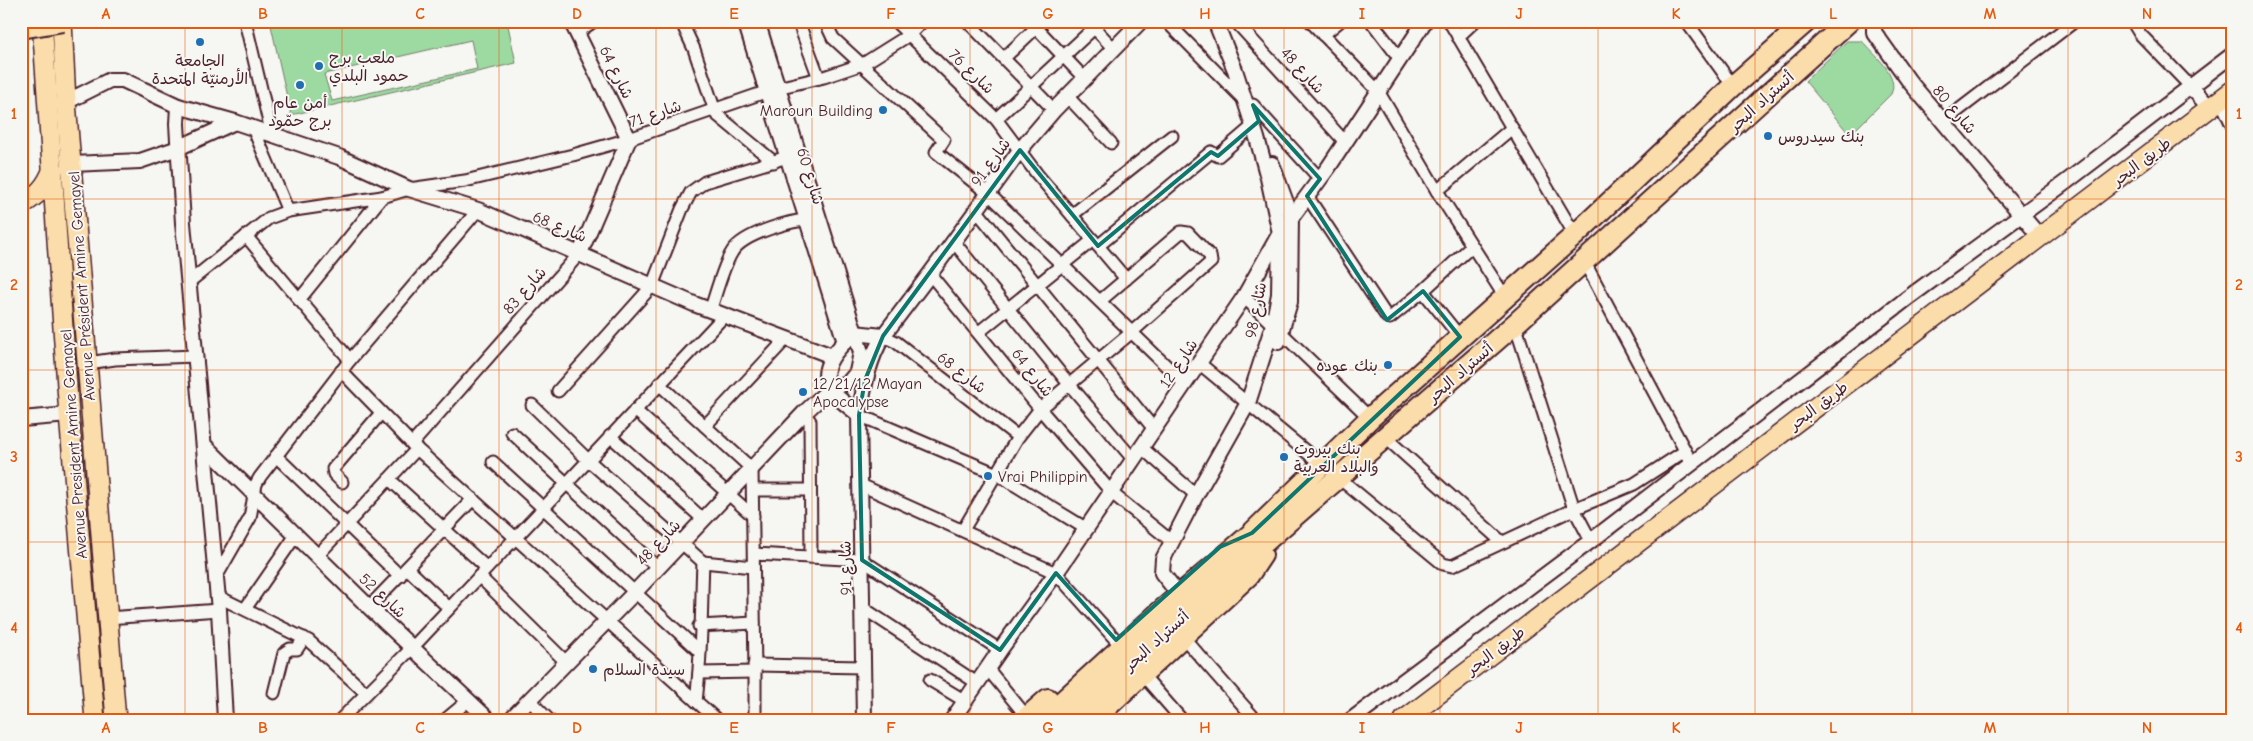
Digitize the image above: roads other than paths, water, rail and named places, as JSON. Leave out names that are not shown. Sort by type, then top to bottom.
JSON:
[{"type":"highway","name":"Avenue Président Amine Gemayel","points":[[42,21],[53,168]]},
{"type":"highway","name":"Avenue Président Amine Gemayel","points":[[63,21],[66,102],[102,551]]},
{"type":"highway","points":[[21,28],[63,21]]},
{"type":"highway","name":"أتستراد البحر","points":[[1031,719],[1172,624],[1252,533],[1370,418],[1575,235],[1733,86],[1808,21]]},
{"type":"highway","name":"أتستراد البحر","points":[[1068,720],[1172,624],[1515,324],[1849,21]]},
{"type":"highway","name":"طريق البحر","points":[[1404,720],[2221,99]]},
{"type":"highway","points":[[21,205],[41,192],[47,184],[53,168]]},
{"type":"highway","name":"Avenue President Amine Gemayel","points":[[53,168],[69,415],[95,720]]},
{"type":"highway","points":[[69,415],[77,419],[80,424],[86,477],[97,496]]},
{"type":"highway","points":[[1031,719],[1176,585],[1220,547],[1252,533]]},
{"type":"highway","name":"Avenue President Amine Gemayel","points":[[102,551],[116,720]]},
{"type":"highway","points":[[1092,720],[1142,674],[1172,624]]},
{"type":"street","points":[[245,21],[272,135]]},
{"type":"street","points":[[575,27],[594,21]]},
{"type":"street","points":[[681,21],[694,49],[714,110],[722,121],[756,146],[786,158]]},
{"type":"street","name":"شارع 60","points":[[745,21],[772,90]]},
{"type":"street","name":"شارع 60","points":[[757,21],[786,158],[812,219],[849,338],[861,352],[857,372],[849,382],[830,389]]},
{"type":"street","points":[[798,21],[819,78]]},
{"type":"street","points":[[825,21],[833,38],[944,140],[936,152],[989,194],[1185,384]]},
{"type":"street","name":"شارع 76","points":[[895,21],[996,119],[1072,215],[1126,279]]},
{"type":"street","name":"شارع 71","points":[[189,282],[269,218],[288,211],[382,197],[409,189],[465,182],[629,139],[772,90],[863,64],[909,35],[923,21]]},
{"type":"street","name":"شارع 91","points":[[864,720],[859,415],[865,380],[874,351],[883,336],[977,211],[1020,150],[1054,110],[1140,21]]},
{"type":"street","points":[[1166,21],[1248,102],[1320,179]]},
{"type":"street","name":"شارع 98","points":[[1215,21],[1291,216],[1290,302],[1277,328]]},
{"type":"street","name":"شارع 98","points":[[1176,585],[1164,578],[1163,559],[1171,541],[1183,527],[1267,376],[1277,328],[1280,232],[1248,102],[1224,21]]},
{"type":"street","name":"شارع 48","points":[[1235,21],[1345,142]]},
{"type":"street","points":[[1310,21],[1378,91],[1437,190],[1505,296]]},
{"type":"street","points":[[1323,35],[1340,21]]},
{"type":"street","points":[[1371,21],[1400,59]]},
{"type":"street","name":"شارع 12","points":[[952,720],[1056,573],[1110,491],[1154,430],[1244,297],[1280,232],[1320,179],[1425,21]]},
{"type":"street","points":[[1450,21],[1575,235]]},
{"type":"street","points":[[1458,37],[1475,21]]},
{"type":"street","points":[[1686,21],[1733,86]]},
{"type":"street","name":"شارع 80","points":[[1874,21],[1873,27],[1876,35],[1943,122],[2040,237]]},
{"type":"street","points":[[1943,122],[2075,21]]},
{"type":"street","points":[[2132,21],[2140,34],[2192,87],[2221,99],[2232,125]]},
{"type":"street","points":[[972,23],[1054,110]]},
{"type":"street","points":[[1004,58],[1036,23],[1085,79]]},
{"type":"street","points":[[996,119],[1063,56],[1091,25],[1114,49]]},
{"type":"street","name":"شارع 64","points":[[575,27],[629,139]]},
{"type":"street","points":[[1351,720],[1591,541],[1688,457],[2192,87],[2232,55]]},
{"type":"street","name":"شارع 68","points":[[66,102],[103,83],[116,79],[131,83],[178,106],[235,122],[339,156],[409,189],[478,210],[710,311],[832,356]]},
{"type":"street","points":[[1068,97],[1111,143]]},
{"type":"street","points":[[178,106],[178,148],[218,596],[225,720]]},
{"type":"street","points":[[72,164],[140,161],[178,148],[235,122]]},
{"type":"street","points":[[979,332],[1062,265],[1095,243],[1211,152],[1218,156],[1253,126]]},
{"type":"street","points":[[253,128],[288,211]]},
{"type":"street","points":[[1437,190],[1512,128]]},
{"type":"street","points":[[1072,215],[1172,136]]},
{"type":"street","name":"شارع 83","points":[[318,556],[389,479],[580,253],[629,139]]},
{"type":"street","points":[[558,391],[652,286],[682,208],[691,192],[705,182],[786,158]]},
{"type":"street","points":[[1308,196],[1384,315],[1390,318],[1472,246]]},
{"type":"street","points":[[299,300],[382,197]]},
{"type":"street","points":[[215,579],[250,518],[254,494],[260,477],[341,371],[478,210]]},
{"type":"street","points":[[977,211],[1154,430]]},
{"type":"street","points":[[710,311],[732,251],[741,242],[778,226],[812,219]]},
{"type":"street","points":[[963,530],[1018,438],[1040,409],[1212,262],[1210,256],[1188,232],[1181,232],[1100,301]]},
{"type":"street","points":[[246,236],[350,360]]},
{"type":"street","points":[[954,242],[1069,384],[1137,453],[1196,495]]},
{"type":"street","points":[[1584,261],[1688,457]]},
{"type":"street","name":"شارع 64","points":[[930,274],[1040,409],[1110,491],[1171,541]]},
{"type":"street","points":[[1423,291],[1460,337]]},
{"type":"street","points":[[1244,297],[1370,418]]},
{"type":"street","points":[[340,720],[413,647],[724,316]]},
{"type":"street","points":[[1515,324],[1574,509],[1591,541]]},
{"type":"street","name":"شارع 68","points":[[883,336],[896,342],[1018,438]]},
{"type":"street","points":[[883,336],[849,338],[832,356],[827,373],[830,389],[859,415],[997,474],[1085,528]]},
{"type":"street","points":[[705,426],[786,339]]},
{"type":"street","points":[[88,363],[115,359],[196,356]]},
{"type":"street","points":[[1199,363],[1322,464]]},
{"type":"street","points":[[341,371],[415,447],[516,536],[717,720]]},
{"type":"street","points":[[659,384],[752,469],[755,669],[755,713],[752,720]]},
{"type":"street","name":"شارع 48","points":[[510,720],[830,389]]},
{"type":"street","name":"شارع 98","points":[[1176,585],[1172,573],[1171,559],[1196,495],[1251,405]]},
{"type":"street","points":[[532,406],[588,460],[703,562],[753,567]]},
{"type":"street","points":[[635,410],[754,516]]},
{"type":"street","points":[[342,482],[334,474],[333,469],[381,413]]},
{"type":"street","points":[[804,414],[810,421],[810,557]]},
{"type":"street","points":[[21,419],[69,415]]},
{"type":"street","points":[[512,433],[658,568]]},
{"type":"street","points":[[610,436],[704,519]]},
{"type":"street","points":[[1385,437],[1502,542]]},
{"type":"street","name":"شارع 52","points":[[204,445],[368,607],[489,720]]},
{"type":"street","points":[[276,456],[347,525],[449,608]]},
{"type":"street","points":[[1339,478],[1443,564],[1457,565],[1502,542],[1634,484],[1688,457]]},
{"type":"street","points":[[494,462],[700,652]]},
{"type":"street","points":[[389,479],[444,529],[566,662]]},
{"type":"street","points":[[861,485],[1056,573],[1116,640]]},
{"type":"street","points":[[753,490],[810,490]]},
{"type":"street","points":[[368,607],[474,499]]},
{"type":"street","points":[[245,610],[296,535]]},
{"type":"street","points":[[754,554],[862,560],[1000,650]]},
{"type":"street","points":[[696,701],[700,673],[703,562]]},
{"type":"street","points":[[218,596],[315,645],[366,693]]},
{"type":"street","points":[[863,608],[977,683]]},
{"type":"street","points":[[107,618],[219,610]]},
{"type":"street","points":[[700,626],[754,623]]},
{"type":"street","points":[[1172,624],[1256,720]]},
{"type":"street","points":[[274,693],[284,653],[297,649],[304,638]]},
{"type":"street","points":[[700,673],[755,669],[863,667]]},
{"type":"street","points":[[987,668],[1031,719]]},
{"type":"street","points":[[1142,674],[1182,720]]},
{"type":"street","points":[[930,680],[965,701]]},
{"type":"street","points":[[444,720],[469,700]]},
{"type":"street","points":[[529,700],[549,720]]},
{"type":"place","name":"الجامعة الأرمنيّة المتحدة","points":[[200,42]]},
{"type":"place","name":"ملعب برج حمود البلدي","points":[[319,66]]},
{"type":"place","name":"أمن عام برج حمّود","points":[[300,85]]},
{"type":"place","name":"Maroun Building","points":[[883,110]]},
{"type":"place","name":"بنك سيدروس","points":[[1768,136]]},
{"type":"place","name":"بنك عوده","points":[[1388,365]]},
{"type":"place","name":"12/21/12 Mayan Apocalypse","points":[[803,392]]},
{"type":"place","name":"بنك بيروت والبلاد العربية","points":[[1284,457]]},
{"type":"place","name":"Vrai Philippin","points":[[988,476]]},
{"type":"place","name":"سيدة السلام","points":[[593,669]]}]
